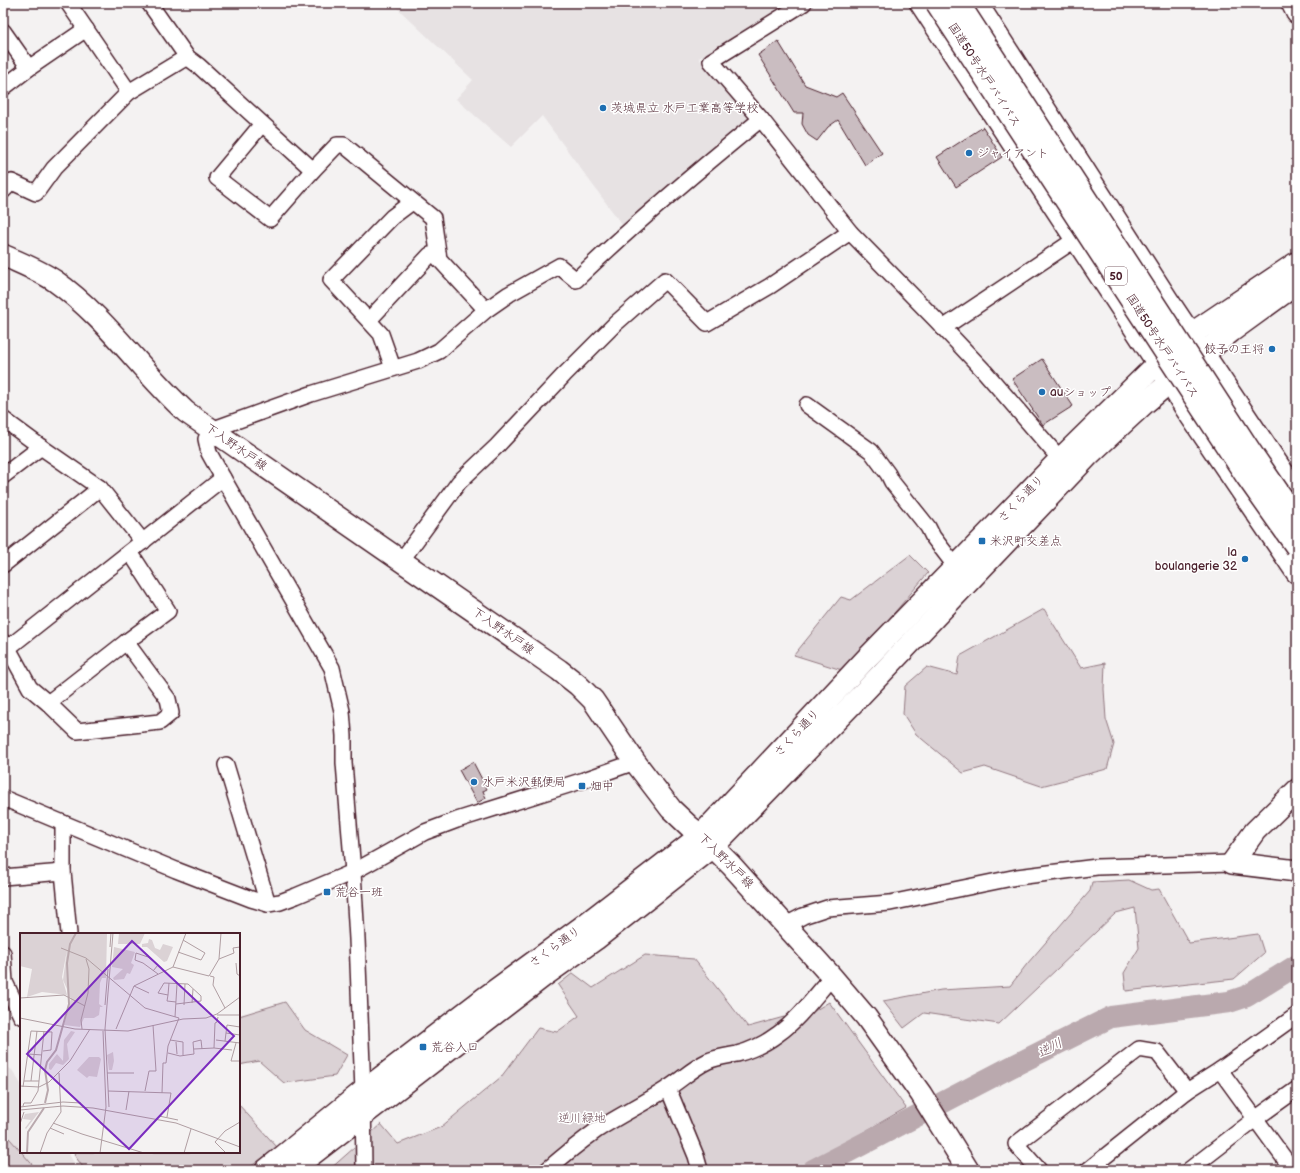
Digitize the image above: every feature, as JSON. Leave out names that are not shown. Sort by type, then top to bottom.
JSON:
[{"type":"main road","points":[[921,3],[1170,382],[1297,572]]},
{"type":"main road","name":"国道50号水戸バイパス","points":[[937,3],[1238,461],[1297,547]]},
{"type":"main road","name":"国道50号水戸バイパス","points":[[958,3],[1247,447],[1297,520]]},
{"type":"main road","points":[[976,3],[1167,300],[1297,494]]},
{"type":"main road","name":"さくら通り","points":[[1158,363],[1190,334],[1297,263]]},
{"type":"main road","name":"さくら通り","points":[[1170,382],[1231,331],[1297,283]]},
{"type":"street","points":[[68,3],[129,92]]},
{"type":"street","points":[[149,3],[187,57],[199,66],[313,170]]},
{"type":"street","points":[[804,3],[711,61],[761,119],[850,232],[985,372],[1060,459]]},
{"type":"street","points":[[1292,3],[1297,13]]},
{"type":"street","points":[[3,88],[29,68],[86,29]]},
{"type":"street","points":[[3,31],[29,68]]},
{"type":"street","points":[[3,191],[12,182],[36,193],[54,168],[129,92],[187,57]]},
{"type":"street","points":[[364,1170],[364,1091],[353,872],[344,763],[342,711],[332,668],[209,453],[206,439],[211,430],[311,394],[418,361],[439,351],[486,310],[509,294],[559,266],[576,280],[602,254],[682,183],[761,119]]},
{"type":"street","points":[[262,124],[216,178],[270,219],[337,145],[344,145],[433,218],[439,259],[486,310]]},
{"type":"street","points":[[393,368],[381,334],[331,280],[392,217],[412,202]]},
{"type":"street","points":[[401,561],[459,482],[497,446],[564,375],[615,324],[665,280],[707,323],[770,286],[850,232]]},
{"type":"street","points":[[943,328],[1076,239]]},
{"type":"street","points":[[369,320],[430,255],[438,253]]},
{"type":"street","name":"下入野水戸線","points":[[3,255],[54,280],[79,300],[114,334],[169,397],[186,412],[560,670],[578,685],[593,700],[634,762],[672,809],[707,841],[786,925],[866,1017],[921,1094],[968,1170]]},
{"type":"street","name":"さくら通り","points":[[266,1170],[364,1091],[483,999],[597,916],[707,841],[866,659],[1060,459],[1158,363]]},
{"type":"street","name":"さくら通り","points":[[292,1170],[544,976],[596,939],[707,841],[905,649],[1088,455],[1170,382]]},
{"type":"street","points":[[806,405],[871,452],[888,474],[892,482],[928,527],[933,537],[956,567]]},
{"type":"street","points":[[3,419],[40,447],[100,488],[143,542]]},
{"type":"street","points":[[3,476],[40,447]]},
{"type":"street","points":[[126,642],[168,700],[171,713],[160,722],[77,731],[30,688],[6,645],[143,542],[223,478]]},
{"type":"street","points":[[3,565],[100,488]]},
{"type":"street","points":[[48,703],[126,642],[168,612],[130,552]]},
{"type":"street","points":[[3,798],[176,870],[251,899],[268,904],[280,902],[296,896],[353,872],[425,832],[457,820],[581,781],[634,762]]},
{"type":"street","points":[[226,765],[268,904]]},
{"type":"street","points":[[1232,863],[1255,831],[1297,790]]},
{"type":"street","points":[[63,823],[63,872],[69,933]]},
{"type":"street","points":[[786,925],[802,916],[826,908],[890,903],[1017,877],[1097,867],[1232,863],[1297,871]]},
{"type":"street","points":[[3,877],[63,872]]},
{"type":"street","points":[[3,953],[5,982],[20,1014]]},
{"type":"street","points":[[547,1170],[575,1146],[598,1130],[668,1088],[687,1073],[708,1061],[724,1055],[736,1054],[750,1050],[777,1035],[801,1014],[832,977]]},
{"type":"street","points":[[1088,1170],[1188,1090],[1220,1070],[1297,1015]]},
{"type":"street","points":[[1039,1170],[1016,1144],[1139,1049],[1157,1052],[1188,1090]]},
{"type":"street","points":[[1220,1070],[1255,1119],[1293,1168]]},
{"type":"street","points":[[668,1088],[696,1156],[700,1170]]},
{"type":"street","points":[[1189,1170],[1297,1089]]},
{"type":"shaded area","name":"茨城県立 水戸工業高等学校","points":[[392,3],[787,3],[699,58],[748,118],[748,125],[623,226],[542,116],[511,147],[456,99],[473,80]]},
{"type":"shaded area","points":[[3,1064],[12,1070],[20,1082],[20,1153],[68,1153],[79,1170],[3,1170]]},
{"type":"green space","points":[[910,555],[928,573],[845,671],[794,655],[841,597],[851,600]]},
{"type":"green space","points":[[1044,609],[1081,668],[1105,663],[1104,689],[1106,719],[1114,744],[1107,769],[1041,786],[985,767],[963,773],[916,734],[903,714],[905,686],[927,667],[957,675],[960,656]]},
{"type":"green space","points":[[1129,880],[1151,890],[1159,889],[1189,943],[1258,934],[1264,953],[1234,979],[1126,991],[1124,973],[1139,948],[1135,908],[1116,913],[999,1024],[924,1013],[904,1028],[883,1001],[941,990],[1010,986],[1090,891],[1092,882]]},
{"type":"green space","name":"逆川緑地","points":[[645,955],[694,959],[748,1027],[784,1017],[793,1024],[829,1002],[906,1108],[797,1170],[329,1170],[381,1124],[398,1144],[441,1127],[501,1077],[538,1028],[557,1032],[579,1016],[558,985],[573,973],[593,988]]},
{"type":"green space","points":[[285,1002],[305,1030],[347,1055],[335,1076],[284,1083],[259,1061],[240,1065],[240,1016]]},
{"type":"green space","points":[[240,1106],[277,1147],[246,1170],[85,1170],[74,1153],[240,1153]]},
{"type":"green space","points":[[3,1131],[20,1150],[20,1153],[22,1153],[37,1170],[3,1170]]},
{"type":"building","points":[[778,41],[805,85],[836,97],[842,93],[882,153],[865,165],[838,120],[828,127],[817,141],[808,135],[802,124],[803,113],[794,113],[758,55]]},
{"type":"building","points":[[983,127],[1002,157],[956,187],[937,157]]},
{"type":"building","name":"auショップ","points":[[1042,359],[1073,406],[1043,425],[1012,379]]},
{"type":"building","points":[[473,762],[487,789],[483,791],[486,798],[477,803],[459,770]]},
{"type":"waterway","name":"逆川","points":[[813,1170],[1009,1068],[1111,1017],[1229,1002],[1247,996],[1297,965]]},
{"type":"place","name":"茨城県立 水戸工業高等学校","points":[[603,108]]},
{"type":"place","name":"ジャイアント","points":[[969,153]]},
{"type":"place","name":"餃子の王将","points":[[1272,349]]},
{"type":"place","name":"auショップ","points":[[1042,392]]},
{"type":"place","name":"米沢町交差点","points":[[982,541]]},
{"type":"place","name":"la boulangerie 32","points":[[1245,559]]},
{"type":"place","name":"水戸米沢郵便局","points":[[474,782]]},
{"type":"place","name":"畑中","points":[[582,786]]},
{"type":"place","name":"荒谷一班","points":[[327,892]]},
{"type":"place","name":"荒谷入口","points":[[423,1047]]}]
